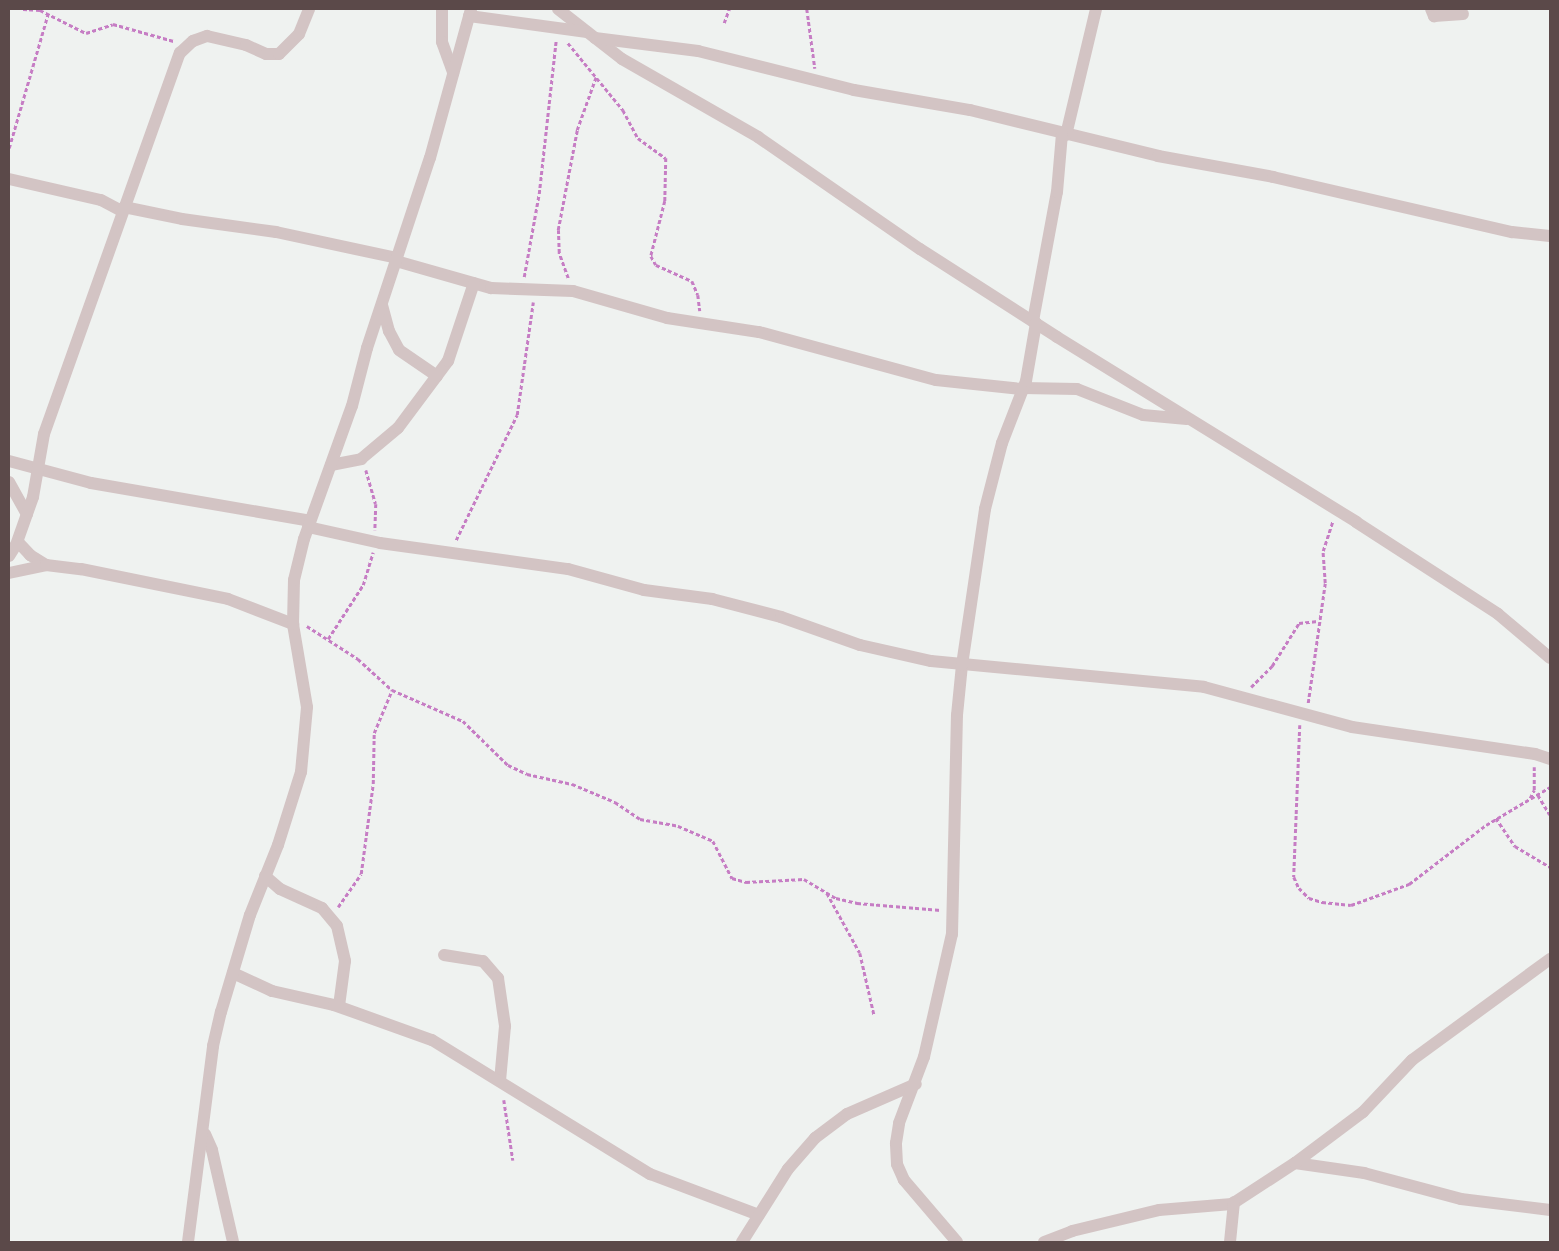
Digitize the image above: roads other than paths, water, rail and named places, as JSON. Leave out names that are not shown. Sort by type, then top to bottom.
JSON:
[{"type":"street","points":[[9,556],[18,542],[36,486],[37,468],[44,434],[96,292],[176,58],[189,44],[200,38],[216,37],[266,54],[279,54],[299,34],[308,9]]},
{"type":"street","points":[[442,9],[442,42],[453,73]]},
{"type":"street","points":[[558,9],[622,59],[758,137],[920,249],[1498,614],[1550,658]]},
{"type":"street","points":[[957,1242],[904,1180],[897,1164],[899,1123],[916,1084],[946,965],[954,912],[957,715],[962,665],[985,509],[1002,443],[1023,388],[1057,192],[1064,134],[1096,9]]},
{"type":"street","points":[[1431,9],[1433,14],[1438,16],[1462,14]]},
{"type":"street","points":[[188,1242],[214,1046],[233,973],[265,876],[278,845],[301,772],[307,729],[304,676],[293,621],[294,580],[309,524],[331,464],[430,158],[470,13],[591,35],[698,51],[862,92],[970,110],[1064,134],[1423,210],[1512,232],[1550,236]]},
{"type":"street","points":[[9,179],[101,200],[123,209],[276,232],[396,259],[474,283],[528,291],[573,291],[667,318],[759,332],[936,380],[1023,388],[1077,390],[1149,417],[1188,419]]},
{"type":"street","points":[[331,464],[359,460],[398,428],[448,361],[474,283]]},
{"type":"street","points":[[382,305],[399,350],[437,376]]},
{"type":"street","points":[[9,461],[91,483],[309,524],[375,542],[568,569],[644,590],[712,599],[781,616],[860,645],[962,665],[1168,683],[1243,696],[1304,715],[1352,727],[1530,753],[1550,759]]},
{"type":"street","points":[[9,482],[27,514]]},
{"type":"street","points":[[18,542],[30,555],[46,565]]},
{"type":"street","points":[[9,573],[46,565],[90,570],[228,598],[293,621]]},
{"type":"street","points":[[265,876],[280,889],[322,908],[330,916],[340,932],[344,946],[339,1006]]},
{"type":"street","points":[[444,955],[482,961],[498,978],[505,1026],[502,1081]]},
{"type":"street","points":[[1044,1242],[1072,1231],[1158,1210],[1234,1202],[1295,1163],[1363,1112],[1383,1088],[1441,1036],[1524,981],[1550,959]]},
{"type":"street","points":[[233,973],[272,991],[339,1006],[432,1040],[502,1081],[650,1174],[759,1215]]},
{"type":"street","points":[[742,1242],[788,1170],[815,1138],[847,1114],[916,1084]]},
{"type":"street","points":[[204,1131],[212,1150],[233,1242]]},
{"type":"street","points":[[1295,1163],[1364,1174],[1461,1199],[1550,1210]]},
{"type":"street","points":[[1230,1242],[1234,1202]]}]
